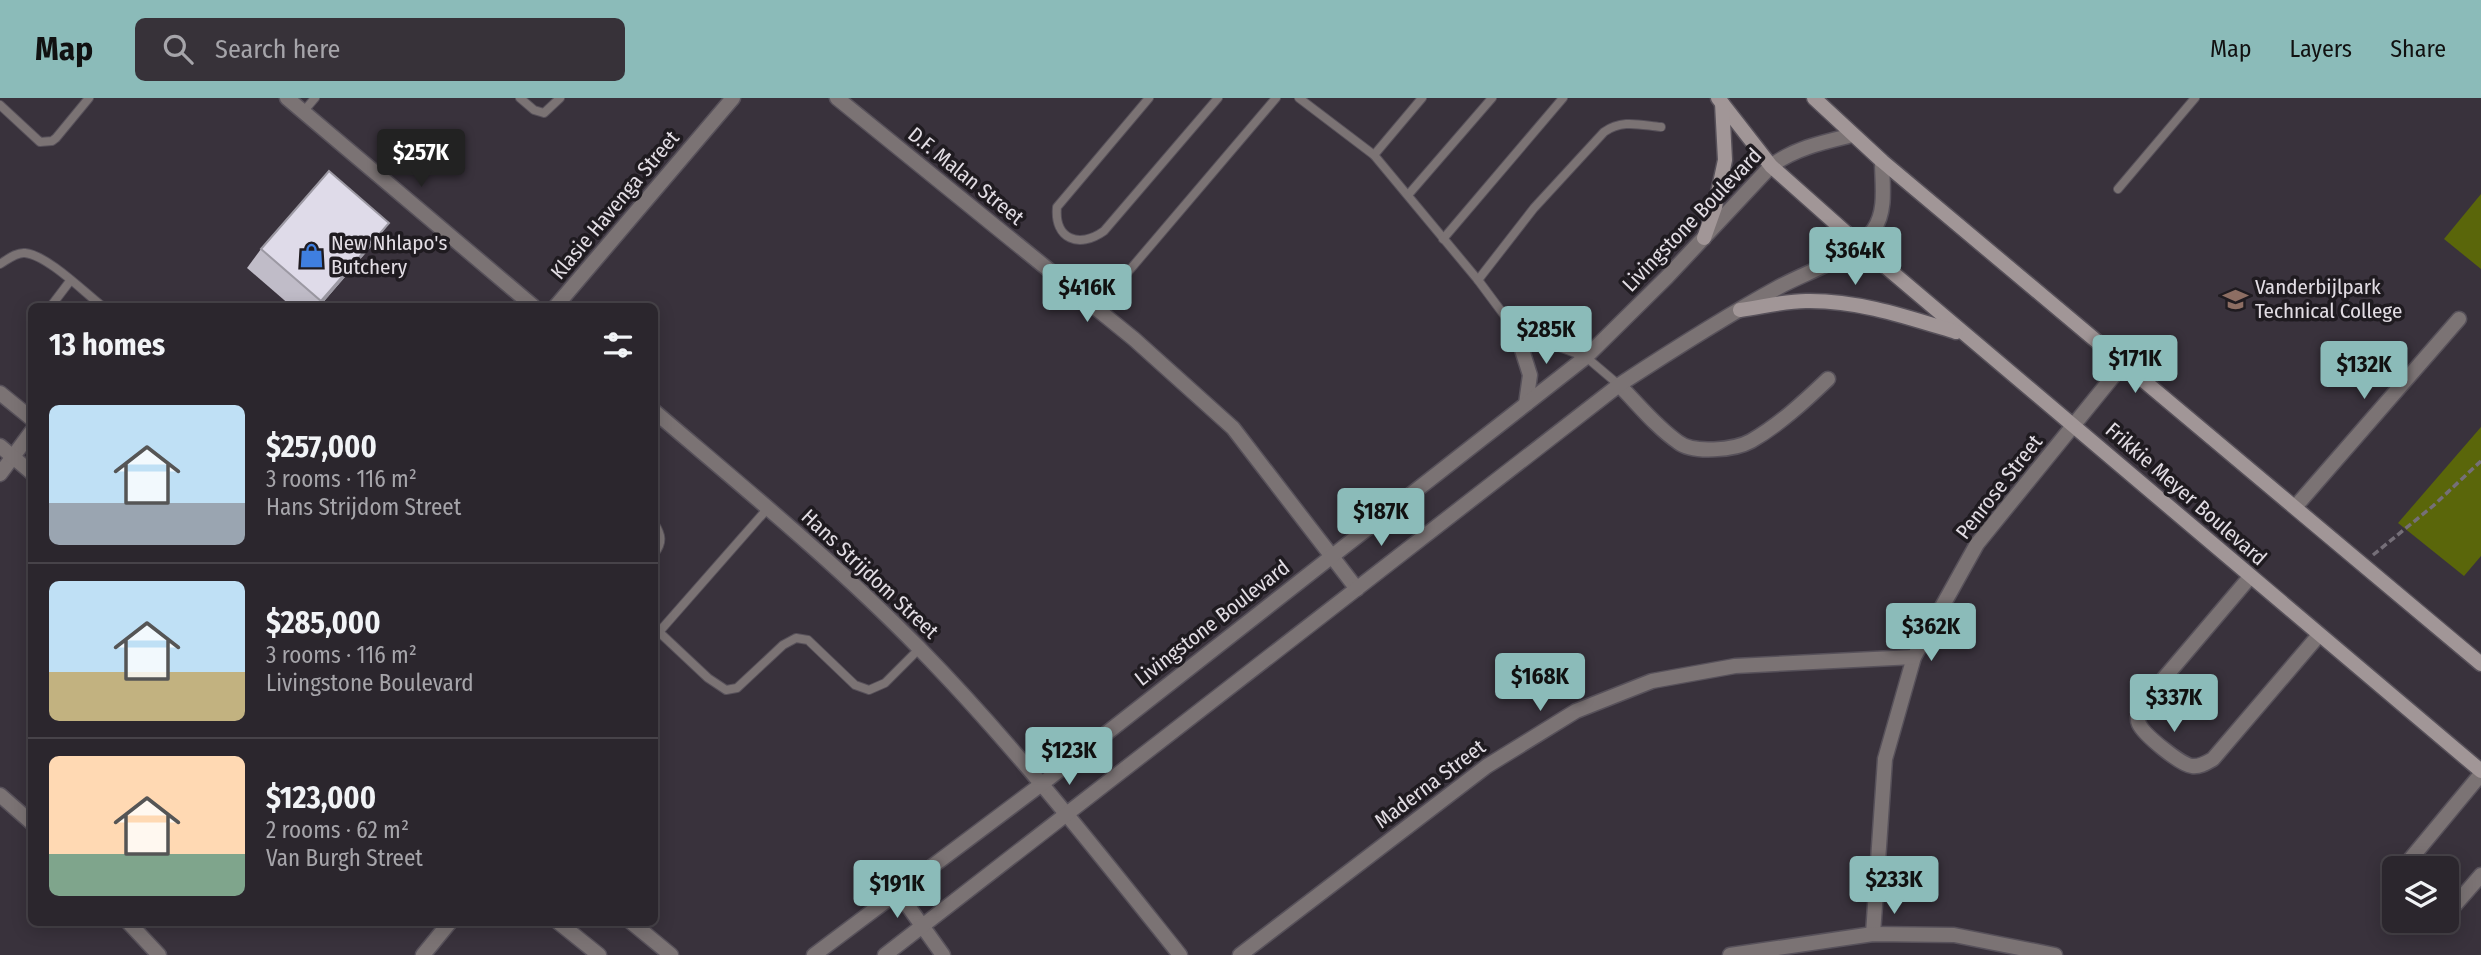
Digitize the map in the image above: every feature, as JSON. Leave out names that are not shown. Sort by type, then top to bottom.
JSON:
[{"type":"main road","points":[[1814,98],[1882,161],[2481,664]]},
{"type":"main road","points":[[1704,238],[1715,207],[1725,160],[1720,101]]},
{"type":"main road","name":"Frikkie Meyer Boulevard","points":[[1720,101],[1771,166],[1860,245],[2481,772]]},
{"type":"main road","points":[[1740,310],[1804,301],[1842,302],[1876,308],[1964,334]]},
{"type":"street","points":[[287,98],[529,303]]},
{"type":"street","name":"Klasie Havenga Street","points":[[559,303],[733,98]]},
{"type":"street","name":"D.F. Malan Street","points":[[837,98],[1134,340],[1233,428],[1357,589]]},
{"type":"street","name":"Livingstone Boulevard","points":[[814,955],[1043,783],[1586,356],[1667,277],[1771,166],[1802,149],[1853,135]]},
{"type":"street","points":[[885,955],[1619,385],[1740,310],[1860,245],[1874,230],[1882,208],[1882,161]]},
{"type":"street","points":[[2296,506],[2459,318]]},
{"type":"street","points":[[1516,331],[1530,375],[1526,404]]},
{"type":"street","name":"Penrose Street","points":[[1873,934],[1885,759],[1914,657],[1977,544],[2124,363]]},
{"type":"street","points":[[1619,385],[1678,443],[1696,450],[1713,450],[1749,443],[1809,398],[1828,379]]},
{"type":"street","points":[[0,393],[28,416]]},
{"type":"street","name":"Hans Strijdom Street","points":[[658,414],[841,571],[920,648],[1043,783],[1180,955]]},
{"type":"street","points":[[0,474],[28,436]]},
{"type":"street","points":[[0,446],[28,470]]},
{"type":"street","points":[[2250,577],[2143,703],[2138,714],[2139,723],[2146,733],[2181,762],[2201,766],[2213,759],[2319,635]]},
{"type":"street","name":"Maderna Street","points":[[1240,955],[1487,766],[1576,711],[1652,681],[1735,666],[1914,657]]},
{"type":"street","points":[[2413,856],[2481,772]]},
{"type":"street","points":[[0,795],[28,820]]},
{"type":"street","points":[[2459,900],[2481,875]]},
{"type":"street","points":[[898,892],[943,955]]},
{"type":"street","points":[[132,926],[159,955]]},
{"type":"street","points":[[423,955],[447,926]]},
{"type":"street","points":[[563,926],[598,955]]},
{"type":"street","points":[[636,926],[671,955]]},
{"type":"street","points":[[1730,955],[1873,934],[1954,935],[2055,955]]},
{"type":"lane","points":[[0,105],[40,142],[46,142],[56,138],[89,98]]},
{"type":"lane","points":[[303,112],[315,98]]},
{"type":"lane","points":[[520,98],[534,110],[544,113],[560,98]]},
{"type":"lane","points":[[1149,98],[1057,207],[1059,225],[1066,235],[1075,241],[1085,241],[1104,231],[1218,98]]},
{"type":"lane","points":[[1122,279],[1276,98]]},
{"type":"lane","points":[[1299,98],[1374,155],[1478,280],[1516,331],[1586,356],[1619,385]]},
{"type":"lane","points":[[1374,155],[1423,98]]},
{"type":"lane","points":[[1408,195],[1492,98]]},
{"type":"lane","points":[[1443,239],[1563,98]]},
{"type":"lane","points":[[2118,189],[2195,98]]},
{"type":"lane","points":[[1478,280],[1534,208],[1604,132],[1615,125],[1626,123],[1661,127]]},
{"type":"lane","points":[[0,264],[24,253],[50,265],[98,303]]},
{"type":"lane","points":[[53,303],[70,281]]},
{"type":"lane","points":[[658,629],[768,508]]},
{"type":"lane","points":[[658,530],[661,535],[658,549]]},
{"type":"lane","points":[[658,631],[708,678],[726,690],[737,688],[783,645],[796,638],[808,639],[855,685],[869,690],[885,683],[920,648]]},
{"type":"path","points":[[2363,563],[2433,506],[2481,461]]},
{"type":"green space","points":[[2481,194],[2481,269],[2444,239]]},
{"type":"green space","points":[[2481,427],[2481,556],[2464,576],[2398,523]]},
{"type":"building","name":"New Nhlapo's Butchery","points":[[329,171],[389,223],[321,301],[261,249]]},
{"type":"place","name":"New Nhlapo's Butchery","points":[[311,255]]},
{"type":"place","name":"Vanderbijlpark Technical College","points":[[2235,299]]}]
